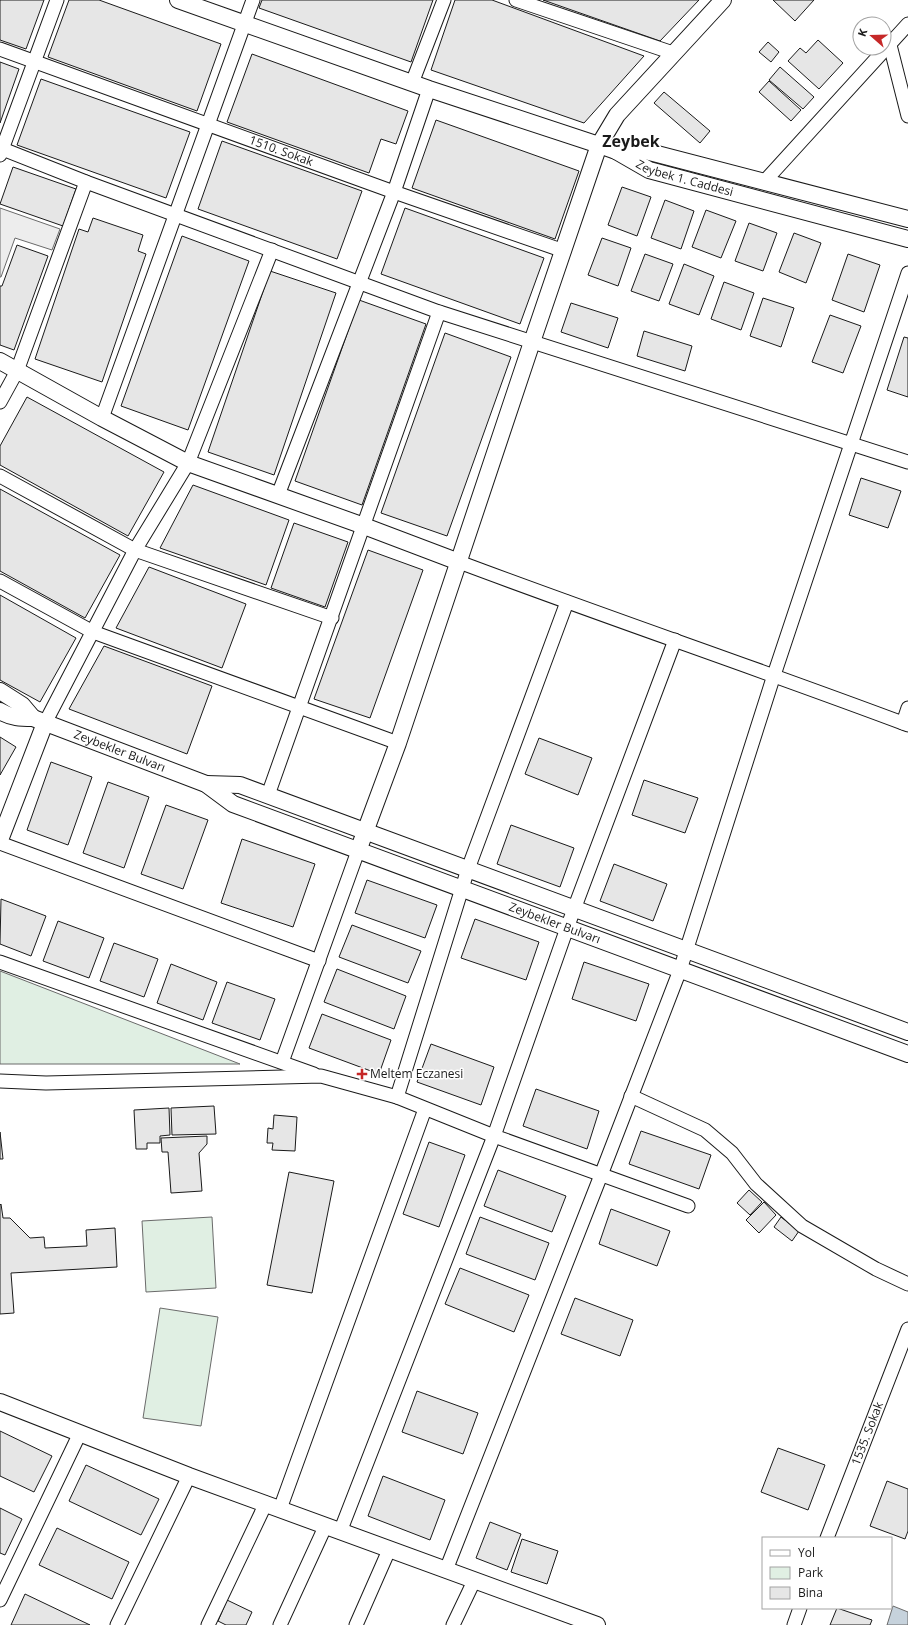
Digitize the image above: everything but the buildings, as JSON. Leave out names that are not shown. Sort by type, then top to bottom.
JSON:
[{"type":"street","points":[[57,0],[1,150],[439,312],[908,462]]},
{"type":"street","points":[[178,0],[412,84],[616,151]]},
{"type":"street","points":[[102,418],[253,0]]},
{"type":"street","points":[[412,84],[444,0]]},
{"type":"street","points":[[516,0],[673,53]]},
{"type":"street","points":[[282,1062],[398,743],[599,145],[617,115],[723,0]]},
{"type":"street","points":[[892,43],[908,24]]},
{"type":"street","name":"1510. Sokak","points":[[0,49],[394,192],[564,251]]},
{"type":"street","points":[[892,53],[908,116]]},
{"type":"street","points":[[764,182],[880,56]]},
{"type":"street","points":[[278,495],[394,192],[429,89]]},
{"type":"street","name":"Zeybek 1. Caddesi","points":[[616,151],[634,148],[908,219]]},
{"type":"street","name":"Zeybek 1. Caddesi","points":[[616,151],[649,170],[908,239]]},
{"type":"street","points":[[0,402],[17,371],[86,182]]},
{"type":"street","points":[[272,250],[188,463],[135,550],[93,632],[39,720],[0,842],[319,961]]},
{"type":"street","points":[[446,1570],[680,970],[774,675],[908,273]]},
{"type":"street","points":[[268,795],[298,707],[332,618],[439,312]]},
{"type":"street","points":[[0,361],[102,418],[188,463],[364,526],[567,602],[774,675],[905,724],[908,708]]},
{"type":"street","points":[[0,476],[135,550],[332,618]]},
{"type":"street","points":[[0,581],[93,632],[398,743]]},
{"type":"street","points":[[396,1098],[468,869],[567,602]]},
{"type":"street","points":[[340,1532],[494,1136],[567,928],[675,640]]},
{"type":"street","name":"Zeybekler Bulvarı","points":[[0,691],[22,705],[39,720]]},
{"type":"street","name":"Zeybekler Bulvarı","points":[[0,712],[18,718],[39,720],[206,784],[233,804],[903,1052]]},
{"type":"street","name":"Zeybekler Bulvarı","points":[[206,784],[240,785],[907,1032]]},
{"type":"street","points":[[0,962],[321,1076],[396,1098],[494,1136],[688,1206]]},
{"type":"street","points":[[903,1052],[907,1032]]},
{"type":"street","points":[[0,1081],[46,1082],[321,1076]]},
{"type":"street","points":[[631,1096],[705,1130],[732,1153],[756,1184],[802,1226],[876,1269],[908,1284]]},
{"type":"street","points":[[208,1625],[273,1506],[425,1109]]},
{"type":"street","name":"1535. Sokak","points":[[827,1537],[908,1329]]},
{"type":"street","points":[[0,1402],[189,1476],[273,1506],[325,1527],[597,1625]]},
{"type":"street","points":[[0,1600],[80,1433]]},
{"type":"street","points":[[117,1625],[189,1476]]},
{"type":"street","points":[[280,1625],[325,1527]]},
{"type":"street","points":[[356,1625],[389,1550]]},
{"type":"street","points":[[454,1625],[474,1581]]},
{"type":"street","points":[[794,1625],[800,1609]]},
{"type":"green space","points":[[0,971],[240,1064],[0,1064]]},
{"type":"green space","points":[[212,1217],[216,1288],[146,1292],[142,1221]]},
{"type":"green space","points":[[160,1308],[218,1317],[201,1426],[143,1418]]},
{"type":"shaded area","points":[[0,208],[60,229],[52,250],[15,238],[1,277],[0,277]]},
{"type":"shaded area","points":[[893,1606],[908,1612],[908,1625],[887,1625]]},
{"type":"place","name":"Meltem Eczanesi","points":[[362,1074]]},
{"type":"district","name":"Zeybek","points":[[631,141]]}]
